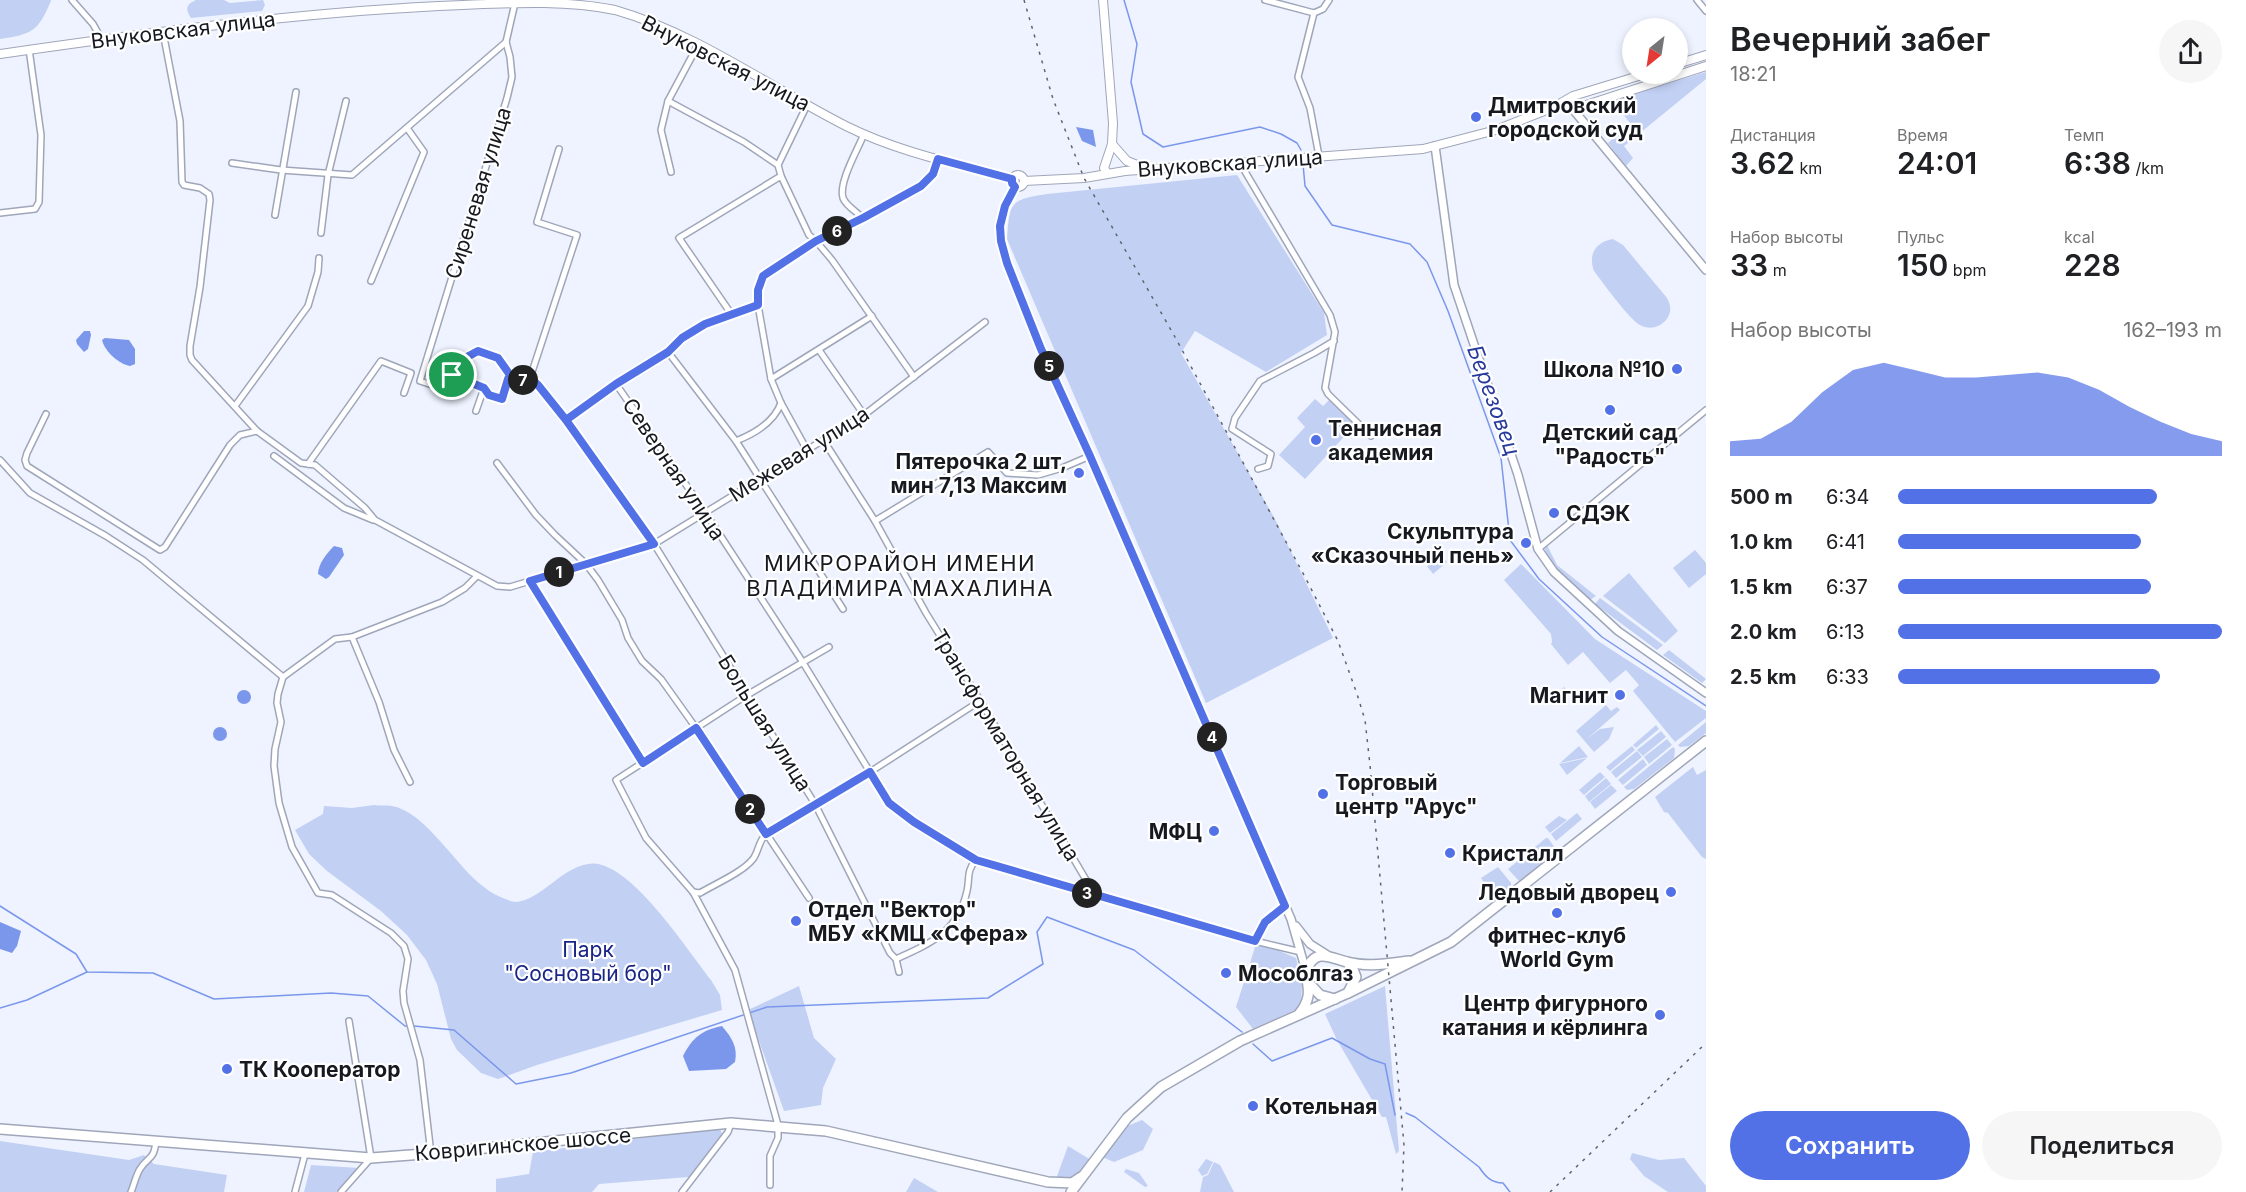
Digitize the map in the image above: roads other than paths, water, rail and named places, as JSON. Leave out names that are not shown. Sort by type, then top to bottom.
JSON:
[{"type":"main road","points":[[1103,0],[1113,123],[1110,166]]},
{"type":"main road","name":"Внуковская улица","points":[[0,54],[347,11],[479,2],[567,1],[595,5],[645,20],[698,45],[864,134],[1014,183],[1015,176],[1020,175],[1024,181],[1054,181],[1097,175],[1110,166],[1125,171],[1150,170],[1409,151],[1496,130],[1554,107]]},
{"type":"main road","points":[[1688,61],[1706,55]]},
{"type":"main road","points":[[1688,72],[1706,66]]},
{"type":"main road","points":[[1554,107],[1568,98],[1622,81]]},
{"type":"main road","points":[[1554,107],[1584,105],[1649,84]]},
{"type":"main road","points":[[1568,98],[1571,107]]},
{"type":"main road","points":[[1112,144],[1127,161],[1150,170]]},
{"type":"main road","points":[[1061,1188],[1081,1178],[1127,1118],[1161,1087],[1224,1049],[1348,993],[1450,942],[1706,741]]},
{"type":"main road","points":[[1298,1016],[1309,997],[1306,971],[1316,957],[1330,957],[1347,963],[1388,964],[1417,960]]},
{"type":"main road","points":[[1347,963],[1352,967],[1356,977],[1348,993]]},
{"type":"main road","points":[[1308,982],[1320,995],[1335,999]]},
{"type":"main road","name":"Ковригинское шоссе","points":[[0,1129],[371,1158],[431,1154],[731,1123],[778,1125],[826,1131],[1040,1180],[1061,1188]]},
{"type":"street","points":[[72,0],[93,24],[102,40]]},
{"type":"street","points":[[1265,0],[1314,13],[1323,9],[1329,0]]},
{"type":"street","points":[[1697,0],[1706,11]]},
{"type":"street","name":"Сиреневая улица","points":[[452,375],[447,390],[420,381],[507,98],[512,76],[506,42],[515,3]]},
{"type":"street","points":[[1314,13],[1298,77],[1310,108],[1319,156]]},
{"type":"street","points":[[163,32],[180,121],[182,182],[206,191],[210,200],[190,355],[257,431],[301,464],[315,465],[365,508],[375,520]]},
{"type":"street","points":[[232,163],[328,175],[352,175],[506,42]]},
{"type":"street","points":[[671,172],[661,130],[668,101],[698,45]]},
{"type":"street","points":[[0,213],[35,208],[39,201],[40,135],[29,50]]},
{"type":"street","points":[[275,215],[296,92]]},
{"type":"street","points":[[321,233],[328,175],[346,101]]},
{"type":"street","points":[[668,101],[744,142],[778,165],[809,235],[816,241],[872,316],[914,377]]},
{"type":"street","points":[[778,165],[807,105]]},
{"type":"street","points":[[1571,107],[1706,270]]},
{"type":"street","points":[[371,281],[424,152],[407,128]]},
{"type":"street","points":[[863,218],[843,198],[842,185],[864,134]]},
{"type":"street","points":[[1435,146],[1454,285],[1518,475],[1538,549],[1554,572],[1618,631],[1706,693]]},
{"type":"street","points":[[508,379],[515,381],[530,378],[577,235],[537,222],[559,149]]},
{"type":"street","points":[[807,450],[781,403],[771,379],[758,305],[758,290],[763,276],[816,241],[921,186],[933,174],[938,159]]},
{"type":"street","points":[[1240,163],[1330,315],[1335,332],[1325,388],[1328,394],[1371,436]]},
{"type":"street","points":[[732,315],[679,238],[781,176]]},
{"type":"street","points":[[1014,183],[1001,219],[1000,232],[1003,249],[1041,349],[1090,456],[1291,919],[1306,971]]},
{"type":"street","points":[[235,406],[308,306],[318,272],[319,258]]},
{"type":"street","points":[[566,420],[616,384],[668,352],[682,338],[705,324],[758,305]]},
{"type":"street","points":[[771,379],[872,316]]},
{"type":"street","name":"Межевая улица","points":[[375,520],[477,576],[497,586],[505,587],[654,544],[864,415],[986,322]]},
{"type":"street","points":[[1258,469],[1268,466],[1271,454],[1232,429],[1235,418],[1260,381],[1334,341]]},
{"type":"street","points":[[819,350],[864,415]]},
{"type":"street","points":[[478,351],[498,358],[510,375],[502,399],[489,395],[484,388],[452,375],[456,363],[478,351]]},
{"type":"street","points":[[668,352],[762,479],[776,506],[843,609]]},
{"type":"street","points":[[308,464],[381,361],[411,373],[404,393]]},
{"type":"street","name":"Большая улица","points":[[530,378],[566,420],[654,544],[815,804],[890,953],[896,959],[899,972]]},
{"type":"street","name":"Северная улица","points":[[616,384],[705,513],[802,661],[889,803],[914,822],[976,860],[1255,941],[1301,952]]},
{"type":"street","points":[[476,411],[484,388]]},
{"type":"street","points":[[736,441],[771,420],[777,414],[781,403]]},
{"type":"street","points":[[1538,549],[1706,410]]},
{"type":"street","points":[[46,414],[27,453],[25,460],[27,466],[160,550],[165,547],[230,445],[240,435],[257,431]]},
{"type":"street","name":"Трансформаторная улица","points":[[824,441],[875,521],[926,613],[981,701],[1095,895]]},
{"type":"street","points":[[875,521],[988,452],[1007,472],[1038,475],[1090,456]]},
{"type":"street","points":[[274,456],[344,508],[375,520]]},
{"type":"street","points":[[0,460],[30,494],[137,555],[283,676]]},
{"type":"street","points":[[497,463],[536,515],[586,564],[610,599],[622,620],[628,638],[642,661],[656,672],[696,728],[809,898]]},
{"type":"street","points":[[431,1154],[420,1060],[404,1003],[403,991],[408,959],[404,946],[392,933],[332,895],[318,892],[302,867],[284,824],[273,766],[274,748],[281,722],[278,694],[283,676],[335,639],[352,637],[442,602],[465,588],[477,576]]},
{"type":"street","points":[[530,581],[643,763]]},
{"type":"street","points":[[352,637],[379,702],[394,750],[410,782]]},
{"type":"street","points":[[770,1185],[770,1156],[778,1138],[778,1125],[735,970],[693,892],[646,838],[616,780],[747,694],[829,647]]},
{"type":"street","points":[[693,892],[700,893],[753,860],[760,840],[766,834],[870,772],[981,701]]},
{"type":"street","points":[[896,959],[945,933],[954,923],[962,911],[970,867],[976,860]]},
{"type":"street","points":[[1255,941],[1265,922],[1285,906]]},
{"type":"street","points":[[1291,919],[1310,944],[1330,957]]},
{"type":"street","points":[[341,1192],[371,1158],[349,1021]]},
{"type":"street","points":[[682,1192],[723,1139],[731,1123]]},
{"type":"street","points":[[131,1192],[140,1168],[150,1160],[155,1151],[156,1141]]},
{"type":"street","points":[[295,1192],[305,1154]]},
{"type":"water","points":[[1076,127],[1093,130],[1096,147],[1082,141]]},
{"type":"water","points":[[84,331],[90,331],[91,335],[88,349],[84,352],[76,340]]},
{"type":"water","points":[[105,338],[129,340],[135,349],[135,364],[126,365],[113,357],[102,340]]},
{"type":"water","points":[[334,546],[342,548],[344,555],[326,579],[318,574],[318,570],[323,559]]},
{"type":"water","points":[[241,690],[247,690],[251,697],[247,704],[241,704],[237,700],[237,694]]},
{"type":"water","points":[[217,727],[223,727],[227,734],[223,741],[217,741],[213,737],[213,731]]},
{"type":"water","points":[[0,922],[21,931],[17,946],[12,953],[0,949]]},
{"type":"water","points":[[722,1026],[733,1043],[736,1052],[735,1062],[726,1069],[689,1071],[683,1056],[690,1044],[703,1033]]},
{"type":"waterway","name":"Березовец","points":[[1124,0],[1137,44],[1131,82],[1143,134],[1163,147],[1260,127],[1281,134],[1297,143],[1301,150]]},
{"type":"waterway","name":"Березовец","points":[[1303,164],[1305,186],[1332,225],[1410,244],[1427,262],[1448,311],[1501,458],[1510,540],[1539,579],[1602,637],[1706,706]]},
{"type":"waterway","points":[[0,906],[76,954],[87,972],[153,973],[214,999],[331,993],[368,996],[405,1026],[409,1026]]},
{"type":"waterway","points":[[414,1026],[454,1030],[516,1084],[571,1073],[767,1007],[988,998],[1043,964],[1037,932],[1047,917],[1134,950],[1242,1032]]},
{"type":"waterway","points":[[0,1008],[27,1000],[87,972]]},
{"type":"waterway","points":[[1253,1044],[1272,1061],[1332,1038],[1370,1059],[1385,1064],[1395,1115]]},
{"type":"waterway","points":[[1406,1113],[1415,1117],[1479,1167],[1489,1178],[1503,1183],[1510,1192]]},
{"type":"railway","points":[[1024,0],[1053,99],[1084,178],[1175,337],[1305,577],[1338,641],[1357,694],[1365,720],[1370,765],[1404,1145],[1402,1192]]},
{"type":"railway","points":[[1550,1192],[1706,1043]]},
{"type":"place","name":"Дмитровский городской суд","points":[[1476,117]]},
{"type":"place","name":"Школа №10","points":[[1677,369]]},
{"type":"place","name":"Детский сад \"Радость\"","points":[[1610,410]]},
{"type":"place","name":"Теннисная академия","points":[[1316,440]]},
{"type":"place","name":"Пятерочка 2 шт, мин 7,13 Максим","points":[[1079,473]]},
{"type":"place","name":"СДЭК","points":[[1554,513]]},
{"type":"place","name":"Скульптура «Сказочный пень»","points":[[1526,543]]},
{"type":"place","name":"Магнит","points":[[1620,695]]},
{"type":"place","name":"Торговый центр \"Арус\"","points":[[1323,794]]},
{"type":"place","name":"МФЦ","points":[[1214,831]]},
{"type":"place","name":"Кристалл","points":[[1450,853]]},
{"type":"place","name":"Ледовый дворец","points":[[1671,892]]},
{"type":"place","name":"фитнес-клуб World Gym","points":[[1557,913]]},
{"type":"place","name":"Отдел \"Вектор\" МБУ «КМЦ «Сфера»","points":[[796,921]]},
{"type":"place","name":"Мособлгаз","points":[[1226,973]]},
{"type":"place","name":"Центр фигурного катания и кёрлинга","points":[[1660,1015]]},
{"type":"place","name":"ТК Кооператор","points":[[227,1069]]},
{"type":"place","name":"Котельная","points":[[1253,1106]]},
{"type":"district","name":"МИКРОРАЙОН ИМЕНИ ВЛАДИМИРА МАХАЛИНА","points":[[900,576]]},
{"type":"park label","name":"Парк \"Сосновый бор\"","points":[[588,961]]}]
